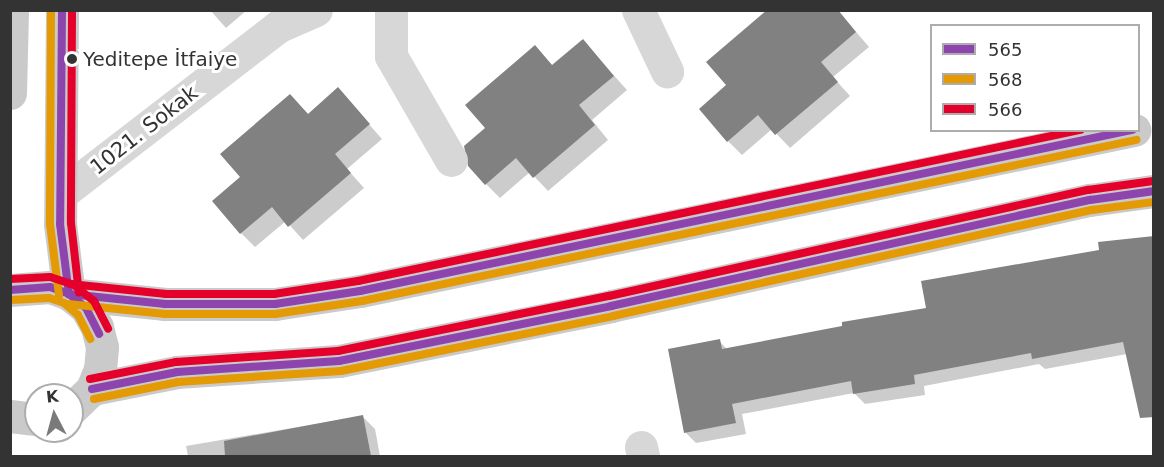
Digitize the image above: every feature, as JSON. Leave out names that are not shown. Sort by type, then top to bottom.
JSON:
[{"type":"main road","points":[[10,93],[12,10]]},
{"type":"main road","points":[[62,10],[60,224],[69,294]]},
{"type":"main road","points":[[69,294],[165,304],[275,304],[360,291],[1126,132]]},
{"type":"main road","points":[[84,397],[177,372],[339,361],[611,306],[1090,200],[1154,191]]},
{"type":"main road","points":[[10,290],[50,286],[69,294],[86,308],[97,327],[102,347],[100,369],[84,395]]},
{"type":"street","name":"1021. Sokak","points":[[62,193],[279,26],[316,10]]},
{"type":"street","points":[[391,10],[391,56],[451,160]]},
{"type":"street","points":[[638,10],[667,71]]},
{"type":"building","points":[[767,10],[838,10],[856,32],[821,62],[838,82],[775,135],[758,115],[727,142],[699,109],[726,85],[706,62]]},
{"type":"building","points":[[583,39],[614,76],[579,105],[595,125],[533,178],[516,158],[485,185],[468,166],[464,146],[485,128],[465,105],[535,45],[552,65]]},
{"type":"building","points":[[338,87],[370,124],[335,154],[351,173],[288,227],[272,207],[240,234],[212,201],[240,177],[220,154],[290,94],[308,114]]},
{"type":"building","points":[[1154,236],[1154,417],[1140,418],[1123,342],[1032,359],[1031,353],[914,375],[915,384],[853,394],[851,381],[732,404],[736,423],[684,433],[668,349],[720,339],[722,349],[842,326],[842,322],[926,308],[921,281],[1099,250],[1098,242]]},
{"type":"building","points":[[363,415],[371,456],[225,456],[224,441]]},
{"type":"transit line","name":"568","points":[[51,10],[50,224],[59,295]]},
{"type":"transit line","name":"565","points":[[62,10],[60,224],[69,294]]},
{"type":"transit line","name":"566","points":[[72,10],[71,223],[79,293]]},
{"type":"transit line","name":"566","points":[[70,284],[166,294],[274,294],[358,281],[1070,132]]},
{"type":"transit line","name":"565","points":[[69,294],[165,304],[275,304],[360,291],[1122,132]]},
{"type":"transit line","name":"568","points":[[68,304],[165,314],[275,314],[362,301],[1136,140]]},
{"type":"transit line","name":"566","points":[[90,379],[176,362],[338,351],[609,296],[1088,190],[1153,181]]},
{"type":"transit line","name":"565","points":[[92,389],[177,372],[339,361],[611,306],[1090,200],[1154,191]]},
{"type":"transit line","name":"568","points":[[94,399],[178,382],[341,371],[613,316],[1092,210],[1154,202]]},
{"type":"transit line","name":"566","points":[[10,279],[50,277],[74,285],[94,301],[108,329]]},
{"type":"transit line","name":"565","points":[[10,290],[50,287],[69,294],[86,308],[99,334]]},
{"type":"transit line","name":"568","points":[[11,300],[49,298],[64,303],[78,315],[90,339]]},
{"type":"place","name":"Yeditepe İtfaiye","points":[[72,59]]}]
